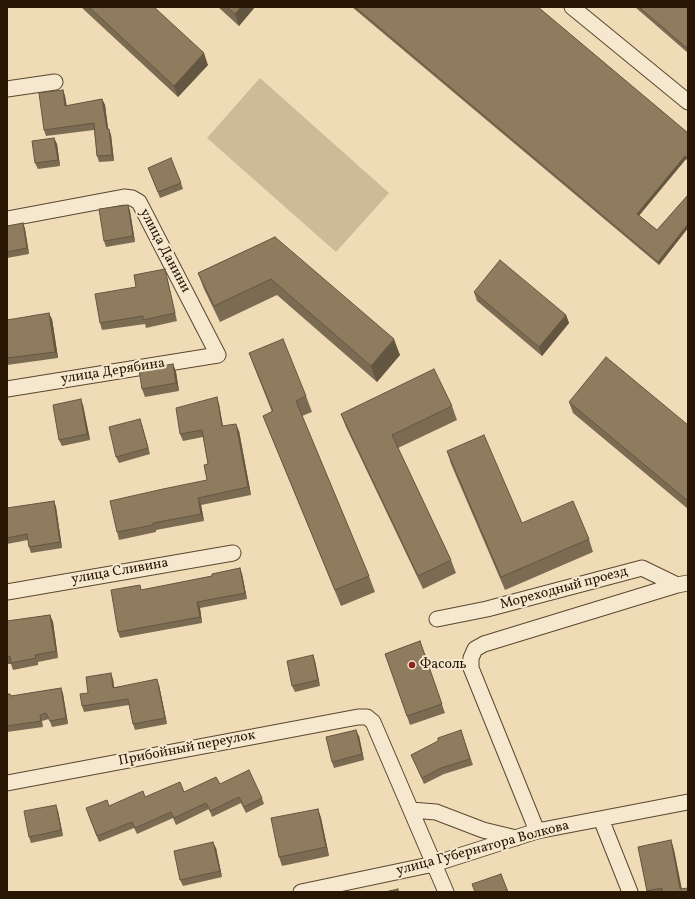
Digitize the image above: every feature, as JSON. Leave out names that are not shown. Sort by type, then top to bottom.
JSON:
[{"type":"street","points":[[572,7],[688,102]]},
{"type":"street","points":[[7,89],[55,82]]},
{"type":"street","name":"улица Данини","points":[[7,218],[124,197],[132,198],[139,202],[218,355]]},
{"type":"street","name":"улица Дерябина","points":[[7,389],[218,355]]},
{"type":"street","name":"улица Сливина","points":[[7,592],[233,553]]},
{"type":"street","name":"Мореходный проезд","points":[[437,619],[487,609],[642,568],[682,584]]},
{"type":"street","points":[[537,831],[471,668],[471,658],[475,649],[484,644],[682,584]]},
{"type":"street","name":"Прибойный переулок","points":[[7,783],[358,717],[367,717],[374,722],[411,810]]},
{"type":"street","name":"улица Губернатора Волкова","points":[[301,892],[434,864],[537,831],[601,820],[688,802]]},
{"type":"street","points":[[446,892],[411,810],[436,812],[483,830],[517,838]]},
{"type":"street","points":[[601,820],[630,892]]},
{"type":"shaded area","points":[[260,78],[389,193],[336,252],[207,138]]},
{"type":"building","points":[[89,7],[154,7],[204,53],[174,86]]},
{"type":"building","points":[[227,7],[241,7],[235,14]]},
{"type":"building","points":[[355,7],[538,7],[688,133],[688,158],[685,156],[637,214],[657,230],[688,195],[688,224],[658,262]]},
{"type":"building","points":[[639,7],[688,7],[688,49]]},
{"type":"building","points":[[63,90],[65,106],[102,99],[107,129],[109,129],[112,155],[97,156],[94,123],[44,130],[39,93]]},
{"type":"building","points":[[54,138],[58,160],[35,163],[32,141]]},
{"type":"building","points":[[171,158],[181,183],[158,192],[148,168]]},
{"type":"building","points":[[128,205],[133,236],[104,241],[99,209]]},
{"type":"building","points":[[23,223],[27,248],[7,252],[7,226]]},
{"type":"building","points":[[275,237],[394,339],[371,366],[271,279],[214,306],[198,273]]},
{"type":"building","points":[[500,260],[566,315],[539,347],[474,292]]},
{"type":"building","points":[[165,269],[175,313],[143,320],[143,316],[100,323],[95,294],[136,287],[134,275]]},
{"type":"building","points":[[49,313],[55,352],[7,358],[7,320]]},
{"type":"building","points":[[283,339],[306,396],[296,401],[369,576],[335,590],[263,416],[273,411],[249,353]]},
{"type":"building","points":[[606,357],[688,425],[688,501],[569,402]]},
{"type":"building","points":[[173,364],[176,383],[142,389],[139,370]]},
{"type":"building","points":[[434,369],[452,406],[392,435],[451,560],[418,576],[341,414]]},
{"type":"building","points":[[217,397],[222,426],[236,424],[248,487],[198,498],[201,514],[153,523],[153,525],[117,532],[110,501],[207,480],[204,465],[208,464],[202,430],[180,434],[176,408]]},
{"type":"building","points":[[81,399],[87,434],[59,440],[53,405]]},
{"type":"building","points":[[140,419],[148,448],[116,457],[109,427]]},
{"type":"building","points":[[484,435],[522,523],[573,501],[589,539],[501,577],[447,451]]},
{"type":"building","points":[[54,501],[60,542],[29,547],[27,534],[7,538],[7,508]]},
{"type":"building","points":[[240,568],[245,593],[197,602],[200,617],[118,632],[111,590],[140,585],[141,590],[212,576],[212,574]]},
{"type":"building","points":[[50,615],[56,651],[35,655],[36,658],[11,663],[10,656],[7,657],[7,621]]},
{"type":"building","points":[[420,641],[442,704],[407,716],[385,654]]},
{"type":"building","points":[[313,655],[318,680],[292,686],[287,661]]},
{"type":"building","points":[[111,673],[113,688],[157,679],[165,718],[133,724],[128,699],[82,706],[80,694],[88,693],[86,677]]},
{"type":"building","points":[[61,688],[66,718],[50,721],[46,713],[40,715],[41,721],[7,726],[7,694],[10,694],[11,696]]},
{"type":"building","points":[[356,730],[362,754],[332,762],[326,737]]},
{"type":"building","points":[[461,730],[470,759],[441,768],[422,778],[411,755],[438,741],[438,738]]},
{"type":"building","points":[[249,770],[262,798],[244,807],[239,797],[210,811],[206,803],[174,818],[171,812],[135,828],[132,822],[97,836],[86,808],[107,800],[109,806],[143,791],[145,797],[180,782],[184,792],[216,777],[220,784]]},
{"type":"building","points":[[56,805],[61,830],[29,837],[24,811]]},
{"type":"building","points":[[318,809],[326,847],[279,857],[271,818]]},
{"type":"building","points":[[671,840],[680,889],[688,888],[688,892],[662,892],[662,888],[647,891],[638,847]]},
{"type":"building","points":[[213,842],[220,871],[180,880],[174,851]]},
{"type":"building","points":[[501,874],[508,892],[475,892],[472,884]]},
{"type":"building","points":[[398,889],[398,892],[385,892]]},
{"type":"place","name":"Фасоль","points":[[412,665]]}]
